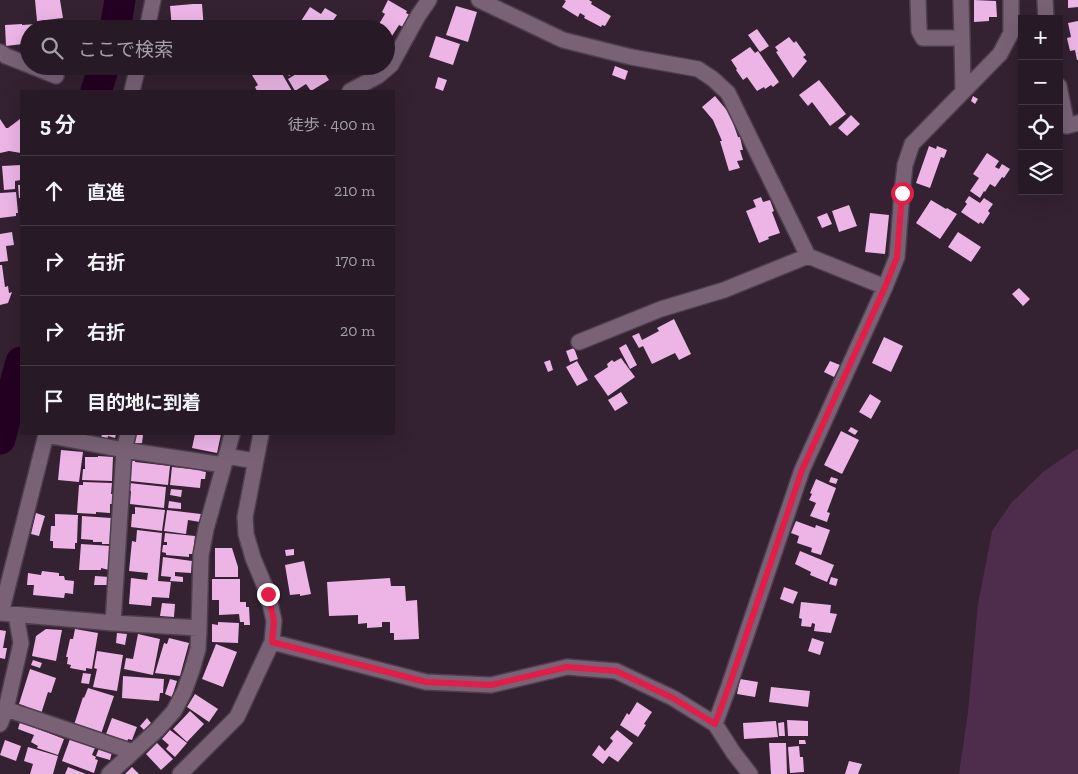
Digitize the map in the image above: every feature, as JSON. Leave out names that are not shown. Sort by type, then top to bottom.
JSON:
[{"type":"street","points":[[149,20],[153,0]]},
{"type":"street","points":[[395,58],[429,0]]},
{"type":"street","points":[[479,0],[563,40],[631,57],[698,69],[714,79],[728,93],[808,256],[885,287]]},
{"type":"street","points":[[918,0],[919,31],[923,38],[962,38]]},
{"type":"street","points":[[961,0],[963,91]]},
{"type":"street","points":[[715,724],[802,470],[897,257],[902,193],[906,165],[912,144],[1000,54],[1011,33],[1011,0]]},
{"type":"street","points":[[1045,0],[1046,15]]},
{"type":"street","points":[[0,52],[20,62]]},
{"type":"street","points":[[132,90],[136,75]]},
{"type":"street","points":[[352,90],[379,75]]},
{"type":"street","points":[[1063,105],[1067,126],[1078,124]]},
{"type":"street","points":[[579,342],[661,309],[724,290],[808,256]]},
{"type":"street","points":[[0,724],[6,709],[21,643],[6,614],[46,435],[124,450],[225,461],[255,461]]},
{"type":"street","points":[[113,623],[124,450],[128,435]]},
{"type":"street","points":[[109,774],[157,730],[174,711],[184,692],[192,670],[198,649],[201,555],[206,528],[232,435]]},
{"type":"street","points":[[180,774],[237,717],[272,642],[274,621],[268,594],[253,558],[246,534],[245,517],[261,435]]},
{"type":"street","points":[[6,614],[199,628]]},
{"type":"street","points":[[272,642],[426,682],[491,685],[567,667],[616,671],[673,698],[715,724],[750,774]]},
{"type":"street","points":[[6,709],[133,752]]},
{"type":"shaded area","points":[[1078,448],[1078,774],[959,774],[968,712],[978,604],[992,531],[1012,502],[1044,471]]},
{"type":"building","points":[[35,0],[60,0],[63,18],[37,20]]},
{"type":"building","points":[[388,0],[407,11],[406,13],[410,15],[403,27],[399,25],[395,31],[395,20],[381,20],[385,14],[382,12]]},
{"type":"building","points":[[564,0],[589,0],[592,2],[591,4],[611,16],[605,26],[602,25],[601,27],[584,18],[585,16],[580,13],[578,17],[562,7],[566,1]]},
{"type":"building","points":[[974,0],[996,1],[997,17],[989,17],[989,21],[974,22]]},
{"type":"building","points":[[1068,0],[1078,0],[1078,7],[1068,8]]},
{"type":"building","points":[[202,4],[203,20],[171,20],[170,6]]},
{"type":"building","points":[[456,6],[477,12],[468,42],[446,35]]},
{"type":"building","points":[[310,7],[321,14],[325,8],[337,15],[333,20],[302,20]]},
{"type":"building","points":[[1078,21],[1077,60],[1075,50],[1070,51],[1067,38],[1071,37],[1068,23]]},
{"type":"building","points":[[20,24],[20,44],[6,46],[5,25]]},
{"type":"building","points":[[757,29],[769,46],[760,52],[748,35]]},
{"type":"building","points":[[436,36],[460,44],[453,65],[429,57]]},
{"type":"building","points":[[789,37],[794,43],[796,41],[806,55],[803,57],[807,61],[793,78],[776,52],[778,51],[775,47]]},
{"type":"building","points":[[750,47],[755,53],[758,51],[779,82],[773,87],[771,85],[757,91],[747,77],[743,80],[736,70],[731,60]]},
{"type":"building","points":[[615,66],[628,71],[625,80],[612,75]]},
{"type":"building","points":[[252,75],[283,75],[291,90],[256,90],[255,87],[258,85]]},
{"type":"building","points":[[294,75],[326,75],[329,80],[313,90],[310,90],[306,84],[294,90],[288,79]]},
{"type":"building","points":[[438,77],[447,80],[443,91],[435,88]]},
{"type":"building","points":[[819,80],[846,114],[830,126],[812,102],[808,106],[799,95]]},
{"type":"building","points":[[715,96],[730,114],[738,137],[740,137],[743,150],[740,150],[743,160],[737,161],[740,168],[729,171],[720,141],[722,141],[713,120],[702,107]]},
{"type":"building","points":[[973,96],[978,99],[975,104],[971,101]]},
{"type":"building","points":[[851,115],[860,124],[847,136],[838,128]]},
{"type":"building","points":[[0,119],[8,128],[20,119],[20,153],[9,151],[0,153]]},
{"type":"building","points":[[929,146],[936,149],[937,146],[947,150],[944,158],[941,157],[930,188],[916,183]]},
{"type":"building","points":[[987,153],[999,161],[995,167],[999,169],[1002,164],[1010,169],[995,187],[990,184],[980,198],[970,191],[979,178],[973,174]]},
{"type":"building","points":[[20,165],[20,180],[15,181],[15,189],[4,190],[2,166]]},
{"type":"building","points":[[18,185],[20,185],[20,198]]},
{"type":"building","points":[[16,192],[18,213],[16,213],[16,216],[0,218],[0,193]]},
{"type":"building","points":[[969,196],[980,203],[984,198],[993,204],[983,224],[980,222],[979,224],[961,212],[967,204],[965,202]]},
{"type":"building","points":[[761,197],[763,202],[770,200],[774,211],[772,212],[780,233],[768,237],[769,239],[759,243],[746,211],[756,207],[753,200]]},
{"type":"building","points":[[931,200],[957,214],[940,239],[916,223]]},
{"type":"building","points":[[849,205],[857,226],[839,232],[832,211]]},
{"type":"building","points":[[827,213],[832,224],[822,228],[817,217]]},
{"type":"building","points":[[870,213],[889,215],[885,254],[865,252]]},
{"type":"building","points":[[12,232],[14,245],[6,246],[8,261],[0,262],[0,234]]},
{"type":"building","points":[[958,232],[981,247],[971,262],[948,247]]},
{"type":"building","points":[[0,265],[2,265],[5,287],[8,286],[9,293],[12,292],[8,303],[0,305]]},
{"type":"building","points":[[1019,288],[1030,299],[1023,306],[1012,294]]},
{"type":"building","points":[[674,319],[691,354],[679,360],[675,353],[652,364],[643,346],[639,348],[632,336],[639,333],[642,340],[659,331],[657,328]]},
{"type":"building","points":[[884,337],[903,346],[891,372],[872,363]]},
{"type":"building","points":[[626,344],[637,365],[630,369],[619,348]]},
{"type":"building","points":[[574,348],[578,359],[570,362],[566,351]]},
{"type":"building","points":[[621,358],[635,377],[608,396],[594,376],[608,367],[607,364],[612,360],[614,362]]},
{"type":"building","points":[[550,360],[553,370],[548,372],[544,362]]},
{"type":"building","points":[[577,361],[588,380],[577,386],[566,367]]},
{"type":"building","points":[[830,361],[840,365],[834,377],[824,372]]},
{"type":"building","points":[[621,392],[628,403],[615,411],[608,400]]},
{"type":"building","points":[[870,394],[881,401],[871,419],[859,412]]},
{"type":"building","points":[[851,427],[858,431],[855,435],[848,431]]},
{"type":"building","points":[[841,431],[859,440],[842,474],[824,465]]},
{"type":"building","points":[[102,435],[116,435],[115,438],[108,436],[107,440],[101,438]]},
{"type":"building","points":[[136,435],[143,435],[142,443],[135,443]]},
{"type":"building","points":[[195,435],[221,435],[217,453],[192,448]]},
{"type":"building","points":[[61,450],[83,452],[79,482],[58,480]]},
{"type":"building","points":[[85,457],[113,457],[112,481],[82,480],[83,469],[85,469]]},
{"type":"building","points":[[132,461],[170,466],[168,485],[130,481]]},
{"type":"building","points":[[172,467],[201,470],[206,472],[205,479],[201,479],[200,488],[170,485]]},
{"type":"building","points":[[831,477],[838,479],[836,484],[829,482]]},
{"type":"building","points":[[816,479],[836,488],[827,512],[830,513],[827,522],[810,516],[816,503],[809,500]]},
{"type":"building","points":[[83,482],[112,483],[111,494],[113,494],[113,504],[110,504],[110,513],[77,513],[79,485],[83,485]]},
{"type":"building","points":[[129,483],[166,487],[164,508],[130,504],[131,491],[129,491]]},
{"type":"building","points":[[171,489],[182,490],[181,497],[170,495]]},
{"type":"building","points":[[169,501],[181,503],[181,509],[168,508]]},
{"type":"building","points":[[135,507],[165,510],[162,531],[131,527],[132,514],[135,514]]},
{"type":"building","points":[[167,510],[201,514],[200,522],[188,520],[186,534],[164,531]]},
{"type":"building","points":[[36,513],[45,516],[39,536],[31,534]]},
{"type":"building","points":[[55,514],[78,515],[75,549],[53,548],[53,541],[50,541],[51,526],[55,526]]},
{"type":"building","points":[[82,516],[111,518],[110,544],[81,539]]},
{"type":"building","points":[[796,521],[815,528],[816,525],[830,530],[821,555],[811,552],[812,548],[797,543],[799,536],[791,533]]},
{"type":"building","points":[[137,530],[162,533],[158,581],[171,582],[169,598],[152,597],[151,606],[129,604],[131,578],[147,580],[148,573],[129,571],[132,541],[136,542]]},
{"type":"building","points":[[165,533],[195,536],[193,554],[189,554],[189,557],[166,555],[166,553],[162,552],[163,545],[167,545],[167,542],[164,542]]},
{"type":"building","points":[[81,544],[111,546],[109,570],[101,568],[101,570],[79,570]]},
{"type":"building","points":[[215,548],[232,548],[238,567],[238,577],[215,577]]},
{"type":"building","points":[[294,549],[294,555],[286,556],[285,550]]},
{"type":"building","points":[[800,551],[834,565],[827,582],[810,575],[811,572],[795,564]]},
{"type":"building","points":[[163,557],[192,561],[191,573],[175,572],[175,576],[183,577],[183,582],[170,581],[171,577],[161,576]]},
{"type":"building","points":[[304,561],[311,594],[290,595],[285,565]]},
{"type":"building","points":[[42,571],[59,573],[59,576],[64,576],[65,580],[74,581],[73,594],[65,593],[64,598],[33,595],[34,585],[27,585],[28,573],[41,575]]},
{"type":"building","points":[[95,576],[109,577],[109,585],[94,585]]},
{"type":"building","points":[[831,577],[838,579],[836,586],[829,584]]},
{"type":"building","points":[[390,578],[391,586],[405,586],[406,601],[417,600],[419,639],[394,640],[394,633],[390,633],[390,622],[382,622],[382,627],[367,628],[367,623],[358,624],[358,615],[329,616],[327,582]]},
{"type":"building","points":[[212,579],[240,579],[240,602],[246,602],[246,607],[249,607],[250,625],[244,625],[244,622],[240,622],[239,614],[219,615],[219,600],[212,600]]},
{"type":"building","points":[[784,587],[798,592],[793,604],[780,599]]},
{"type":"building","points":[[801,602],[831,605],[830,613],[837,614],[831,633],[814,631],[815,624],[812,623],[811,627],[801,626],[802,619],[799,618]]},
{"type":"building","points":[[162,603],[175,604],[174,617],[160,616]]},
{"type":"building","points":[[218,622],[239,623],[238,643],[212,642],[212,624],[218,625]]},
{"type":"building","points":[[46,629],[62,630],[56,661],[32,656],[36,636]]},
{"type":"building","points":[[75,629],[98,633],[92,669],[86,668],[86,671],[70,668],[71,665],[67,664],[68,657],[66,657],[70,639],[73,639]]},
{"type":"building","points":[[0,630],[6,631],[3,648],[7,648],[5,659],[0,658]]},
{"type":"building","points":[[117,633],[127,634],[125,645],[116,643]]},
{"type":"building","points":[[138,634],[160,639],[153,675],[124,669],[126,658],[133,659]]},
{"type":"building","points":[[169,638],[189,643],[180,676],[155,673],[164,643],[167,644]]},
{"type":"building","points":[[812,638],[824,642],[820,655],[808,651]]},
{"type":"building","points":[[216,644],[237,652],[223,687],[202,679]]},
{"type":"building","points":[[97,651],[123,655],[117,691],[93,687],[97,669],[94,668]]},
{"type":"building","points":[[33,660],[42,663],[40,668],[31,665]]},
{"type":"building","points":[[30,669],[56,678],[51,693],[48,692],[41,714],[24,708],[25,706],[19,704]]},
{"type":"building","points":[[83,673],[91,674],[89,684],[81,683]]},
{"type":"building","points":[[123,676],[164,679],[163,693],[160,693],[159,701],[122,698]]},
{"type":"building","points":[[170,679],[177,681],[172,697],[165,694]]},
{"type":"building","points":[[740,679],[758,682],[755,697],[737,694]]},
{"type":"building","points":[[771,687],[810,691],[808,707],[769,702]]},
{"type":"building","points":[[88,688],[114,696],[101,734],[74,725]]},
{"type":"building","points":[[195,694],[218,709],[209,722],[187,707]]},
{"type":"building","points":[[637,702],[652,712],[638,737],[620,725],[627,713],[629,715]]},
{"type":"building","points":[[190,711],[204,724],[187,742],[173,729]]},
{"type":"building","points":[[112,718],[137,727],[132,740],[128,739],[127,742],[106,734]]},
{"type":"building","points":[[147,718],[151,723],[144,730],[140,726]]},
{"type":"building","points":[[787,720],[808,721],[808,736],[788,736]]},
{"type":"building","points":[[776,721],[778,737],[744,739],[743,723]]},
{"type":"building","points":[[20,722],[64,739],[58,755],[37,748],[38,746],[31,742],[34,735],[18,729]]},
{"type":"building","points":[[784,722],[785,736],[779,736],[778,723]]},
{"type":"building","points":[[170,730],[187,743],[175,757],[166,749],[169,745],[162,739]]},
{"type":"building","points":[[617,730],[633,743],[618,762],[609,756],[603,764],[592,755],[599,745],[605,751],[613,741],[610,738]]},
{"type":"building","points":[[70,739],[95,748],[92,755],[98,760],[94,773],[62,761]]},
{"type":"building","points":[[5,740],[21,746],[16,761],[0,755]]},
{"type":"building","points":[[799,740],[805,740],[806,744],[799,744]]},
{"type":"building","points":[[157,743],[173,759],[161,770],[146,754]]},
{"type":"building","points":[[769,743],[786,743],[787,774],[771,774]]},
{"type":"building","points":[[799,746],[800,757],[803,757],[804,772],[790,773],[788,747]]},
{"type":"building","points":[[28,747],[58,756],[53,774],[30,774],[33,764],[24,761]]},
{"type":"building","points":[[99,748],[112,752],[110,760],[96,756]]},
{"type":"building","points":[[849,761],[862,764],[858,774],[845,774]]},
{"type":"building","points":[[68,767],[86,774],[65,774]]},
{"type":"building","points":[[132,767],[139,774],[125,774]]},
{"type":"waterway","points":[[117,20],[120,0]]},
{"type":"waterway","points":[[96,90],[101,75]]},
{"type":"waterway","points":[[0,439],[20,366]]},
{"type":"route","points":[[268,594],[274,621],[272,642],[426,682],[491,685],[567,667],[616,671],[673,698],[715,724],[802,470],[897,257],[902,193]]}]
